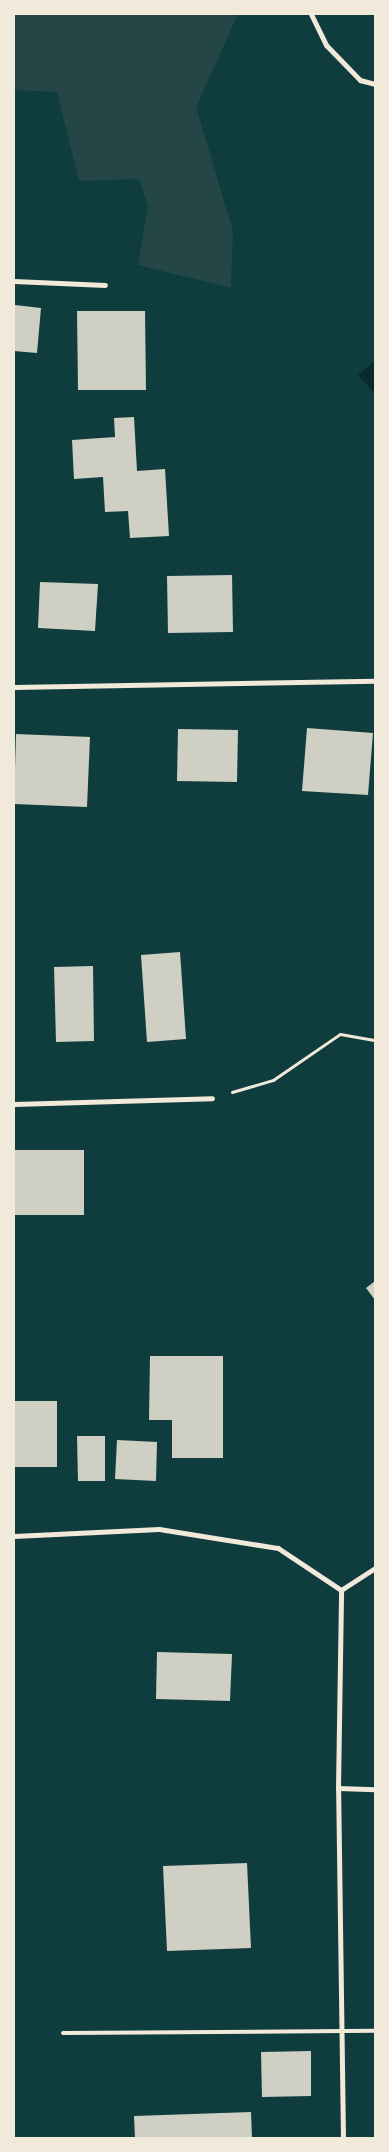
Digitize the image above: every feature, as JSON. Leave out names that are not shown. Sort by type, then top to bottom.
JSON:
[{"type":"street","points":[[311,14],[326,45],[360,80],[375,84]]},
{"type":"street","points":[[14,281],[105,285]]},
{"type":"street","points":[[14,687],[375,681]]},
{"type":"street","points":[[14,1104],[212,1098]]},
{"type":"street","points":[[14,1536],[159,1529],[268,1546],[278,1548],[341,1590]]},
{"type":"street","points":[[341,1590],[375,1568]]},
{"type":"street","points":[[341,1590],[338,1788],[342,2138]]},
{"type":"street","points":[[338,1788],[375,1789]]},
{"type":"lane","points":[[62,2033],[375,2031]]},
{"type":"path","points":[[212,1098],[273,1080],[340,1034],[375,1040]]},
{"type":"shaded area","points":[[14,14],[238,14],[196,107],[233,231],[231,288],[138,265],[148,206],[139,179],[79,181],[57,92],[14,90]]},
{"type":"shaded area","points":[[375,361],[375,394],[358,375]]},
{"type":"building","points":[[15,305],[41,308],[37,353],[14,351]]},
{"type":"building","points":[[77,311],[145,311],[146,390],[78,390]]},
{"type":"building","points":[[134,417],[137,471],[165,469],[169,536],[130,538],[128,511],[105,512],[103,477],[74,479],[72,440],[115,437],[114,418]]},
{"type":"building","points":[[232,575],[233,632],[168,633],[167,576]]},
{"type":"building","points":[[40,582],[98,584],[95,631],[38,628]]},
{"type":"building","points":[[307,728],[373,733],[368,795],[302,791]]},
{"type":"building","points":[[178,729],[238,730],[237,782],[177,781]]},
{"type":"building","points":[[16,734],[90,737],[87,807],[14,804]]},
{"type":"building","points":[[180,952],[186,1039],[147,1042],[141,955]]},
{"type":"building","points":[[93,966],[94,1041],[56,1042],[54,967]]},
{"type":"building","points":[[14,1150],[84,1150],[84,1215],[14,1215]]},
{"type":"building","points":[[375,1281],[375,1300],[366,1288]]},
{"type":"building","points":[[150,1356],[223,1356],[223,1458],[172,1458],[172,1420],[149,1420]]},
{"type":"building","points":[[14,1401],[57,1401],[57,1467],[14,1467]]},
{"type":"building","points":[[77,1436],[105,1436],[105,1481],[78,1481]]},
{"type":"building","points":[[117,1440],[157,1442],[156,1481],[115,1479]]},
{"type":"building","points":[[157,1652],[232,1654],[230,1701],[156,1699]]},
{"type":"building","points":[[247,1863],[251,1948],[167,1951],[163,1866]]},
{"type":"building","points":[[311,2051],[311,2096],[262,2097],[261,2052]]},
{"type":"building","points":[[251,2112],[252,2138],[135,2138],[134,2116]]}]
